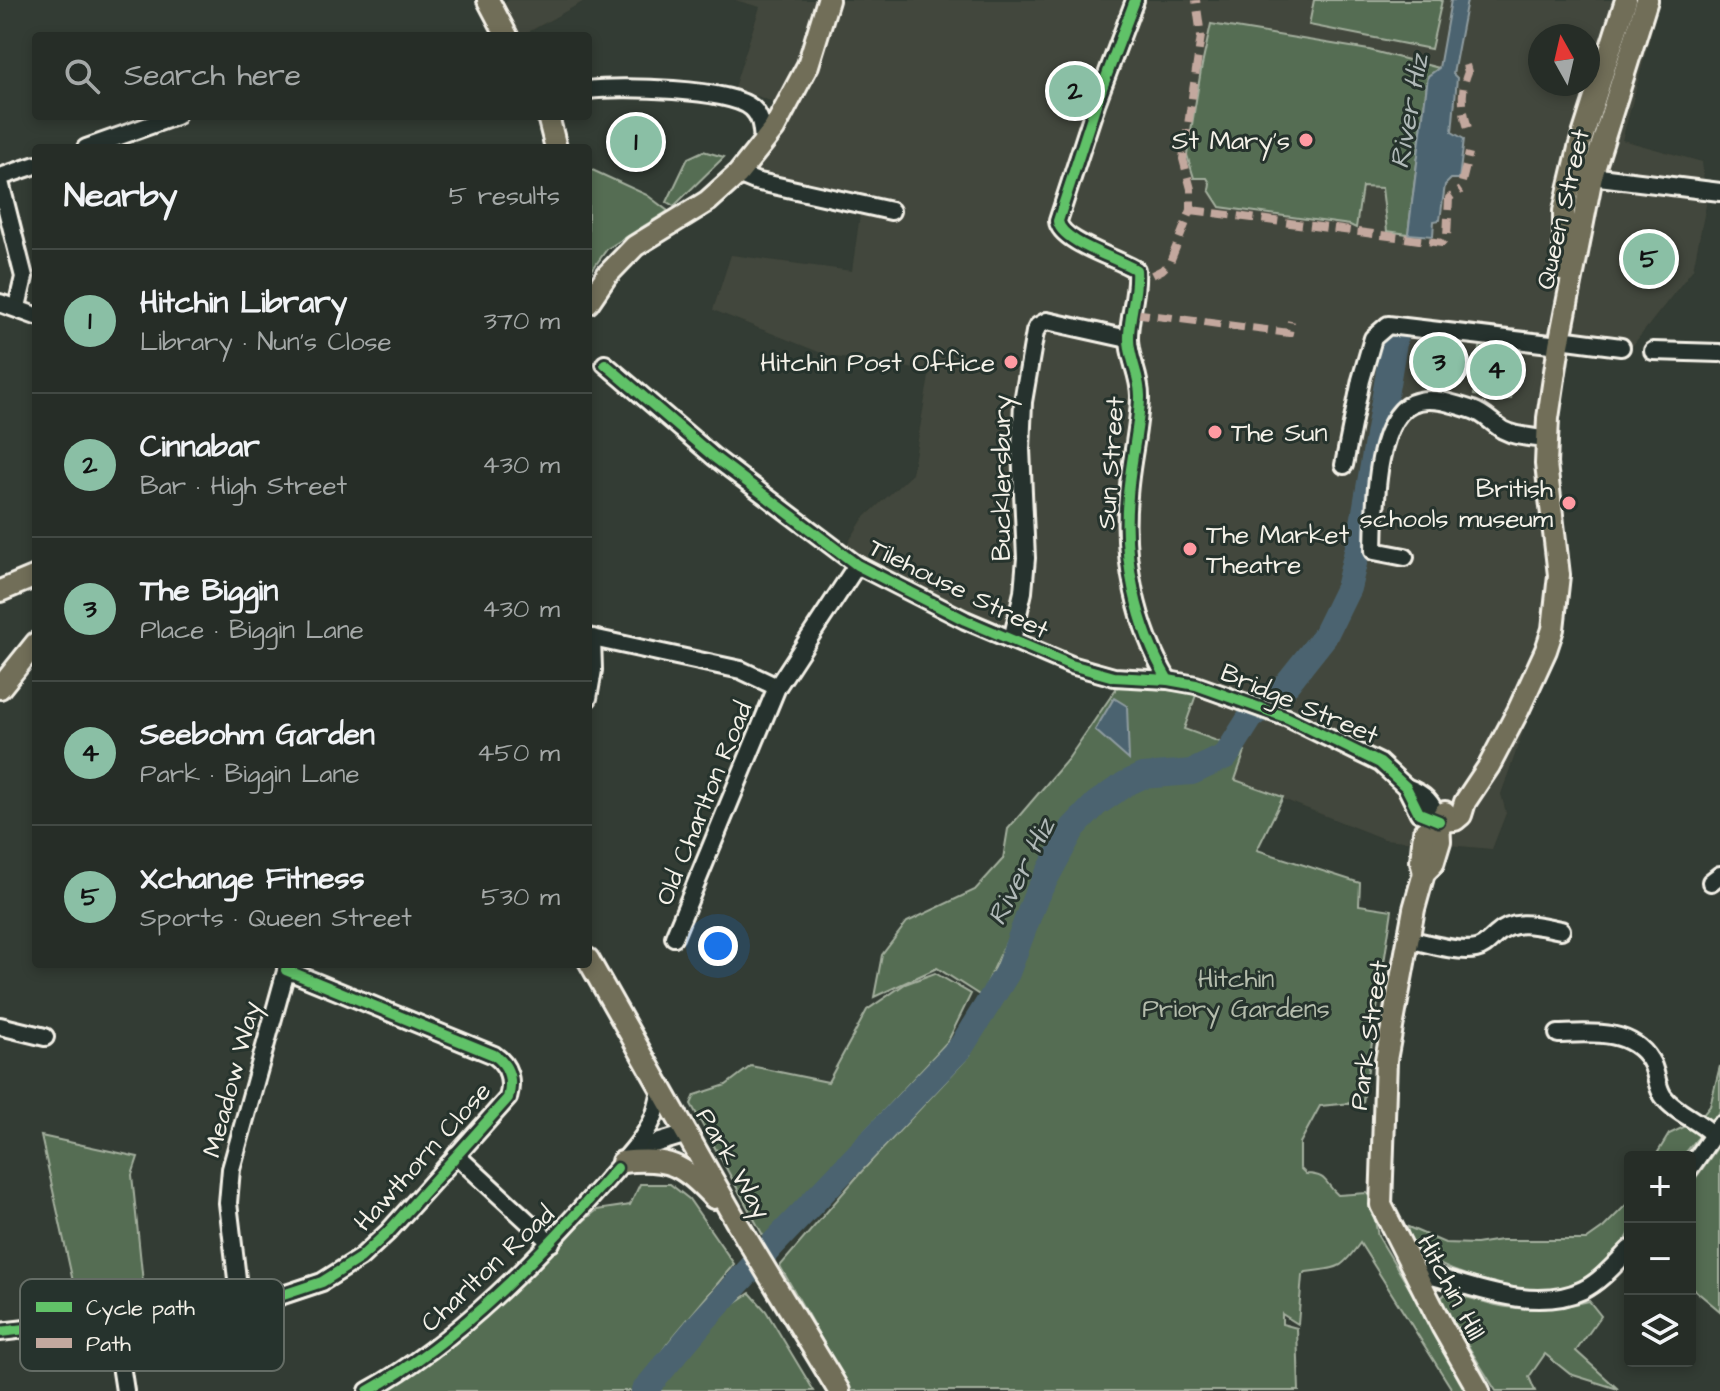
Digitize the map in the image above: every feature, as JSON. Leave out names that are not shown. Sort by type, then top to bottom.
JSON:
[{"type":"main road","points":[[488,0],[505,32]]},
{"type":"main road","points":[[592,297],[607,275],[635,246],[708,201],[738,174],[784,114],[808,65],[828,0]]},
{"type":"main road","name":"Queen Street","points":[[1582,175],[1626,0]]},
{"type":"main road","name":"Queen Street","points":[[1439,821],[1449,806],[1465,802],[1489,766],[1518,711],[1553,629],[1559,575],[1545,439],[1560,342],[1564,211],[1582,175],[1647,0]]},
{"type":"main road","points":[[551,120],[555,144]]},
{"type":"main road","points":[[0,591],[32,578]]},
{"type":"main road","points":[[0,688],[32,648]]},
{"type":"main road","name":"Park Street","points":[[1381,1205],[1386,1060],[1408,939],[1424,873],[1433,864],[1440,841],[1439,821]]},
{"type":"main road","name":"Park Way","points":[[592,966],[741,1228],[839,1391]]},
{"type":"main road","points":[[628,1156],[653,1159],[685,1170],[741,1228]]},
{"type":"main road","name":"Hitchin Hill","points":[[1381,1205],[1416,1277],[1479,1391]]},
{"type":"street","points":[[1128,339],[1137,285],[1136,270],[1069,238],[1059,228],[1065,193],[1135,0]]},
{"type":"street","points":[[592,90],[695,91],[726,97],[742,102],[755,111],[763,142]]},
{"type":"street","points":[[97,144],[165,120]]},
{"type":"street","points":[[17,307],[24,282],[23,272],[0,179],[32,167]]},
{"type":"street","points":[[738,174],[755,181],[891,211]]},
{"type":"street","points":[[1582,175],[1720,192]]},
{"type":"street","points":[[0,303],[32,314]]},
{"type":"street","name":"Bucklersbury","points":[[1012,640],[1023,592],[1026,558],[1021,449],[1023,402],[1035,332],[1040,324],[1047,321],[1128,339]]},
{"type":"street","points":[[1344,465],[1373,338],[1388,325],[1621,347]]},
{"type":"street","name":"Sun Street","points":[[1128,339],[1139,379],[1140,397],[1128,495],[1131,575],[1143,628],[1168,680]]},
{"type":"street","points":[[1653,351],[1720,353]]},
{"type":"street","name":"Tilehouse Street","points":[[605,364],[714,457],[857,565],[965,620],[1071,665],[1114,677],[1168,680]]},
{"type":"street","points":[[1405,557],[1374,551],[1377,486],[1385,437],[1406,406],[1418,401],[1439,401],[1477,411],[1510,433],[1545,439]]},
{"type":"street","name":"Old Charlton Road","points":[[674,937],[777,687],[857,565]]},
{"type":"street","points":[[592,637],[741,670],[777,687]]},
{"type":"street","name":"Bridge Street","points":[[1168,680],[1196,685],[1288,718],[1380,763],[1406,787],[1420,792],[1432,802],[1439,821]]},
{"type":"street","points":[[1408,939],[1469,950],[1487,944],[1508,926],[1527,923],[1561,930]]},
{"type":"street","name":"Meadow Way","points":[[237,1279],[228,1203],[231,1169],[287,968]]},
{"type":"street","name":"Hawthorn Close","points":[[284,1297],[343,1271],[388,1232],[508,1098],[510,1086],[506,1065],[494,1055],[289,968]]},
{"type":"street","points":[[0,1026],[45,1037]]},
{"type":"street","points":[[1558,1034],[1609,1034],[1640,1048],[1652,1063],[1663,1096],[1716,1130],[1696,1159]]},
{"type":"street","name":"Charlton Road","points":[[368,1391],[388,1380],[460,1326],[551,1243],[628,1156],[653,1119],[661,1090]]},
{"type":"street","points":[[628,1156],[687,1134]]},
{"type":"street","name":"Hawthorn Close","points":[[456,1155],[551,1243]]},
{"type":"street","points":[[1416,1277],[1426,1274],[1490,1291],[1543,1300],[1565,1297],[1586,1289],[1624,1255]]},
{"type":"street","name":"Hawthorn Close","points":[[0,1332],[20,1330]]},
{"type":"street","points":[[122,1371],[125,1391]]},
{"type":"shaded area","points":[[509,0],[586,0],[528,32],[519,32],[504,3]]},
{"type":"shaded area","points":[[735,0],[1660,0],[1622,140],[1702,162],[1706,205],[1693,269],[1629,350],[1563,345],[1559,466],[1571,573],[1548,661],[1501,794],[1506,813],[1492,849],[1384,839],[1235,780],[1245,751],[1184,729],[1196,696],[1179,691],[1118,686],[988,626],[843,551],[863,519],[912,474],[930,371],[829,356],[713,310],[731,255],[852,271],[861,208],[752,187],[754,163],[794,109],[734,88],[760,7]]},
{"type":"green space","points":[[1314,0],[1442,0],[1431,49],[1309,25]]},
{"type":"green space","points":[[1211,24],[1369,50],[1439,68],[1428,76],[1408,234],[1387,231],[1382,188],[1362,187],[1356,228],[1220,207],[1209,190],[1207,178],[1194,178],[1187,155]]},
{"type":"green space","points":[[703,151],[724,157],[674,206],[667,202],[688,158]]},
{"type":"green space","points":[[592,170],[647,195],[668,211],[607,249],[592,270]]},
{"type":"green space","points":[[1481,341],[1517,345],[1511,399],[1474,395]]},
{"type":"green space","name":"Hitchin Priory Gardens","points":[[1118,686],[1196,695],[1184,729],[1245,751],[1235,780],[1283,797],[1257,850],[1360,883],[1359,905],[1392,910],[1363,1102],[1320,1106],[1300,1143],[1300,1168],[1306,1174],[1322,1178],[1338,1195],[1367,1193],[1378,1236],[1471,1391],[1453,1391],[1360,1243],[1342,1264],[1306,1272],[1302,1276],[1298,1324],[1282,1314],[1282,1324],[1297,1328],[1299,1391],[851,1391],[780,1266],[862,1171],[970,1055],[1038,913],[1023,906],[981,996],[937,968],[874,997],[882,955],[907,922],[975,890],[1003,859],[1008,829],[1068,759]]},
{"type":"green space","points":[[935,973],[971,994],[948,1041],[765,1239],[691,1104],[695,1095],[726,1085],[751,1066],[828,1082],[867,1010],[905,984]]},
{"type":"green space","points":[[1720,1066],[1720,1111],[1687,1151],[1659,1151],[1669,1134],[1699,1120],[1710,1106]]},
{"type":"green space","points":[[41,1136],[138,1157],[132,1175],[143,1279],[72,1279]]},
{"type":"green space","points":[[1720,1144],[1720,1311],[1696,1291],[1696,1178]]},
{"type":"green space","points":[[640,1184],[670,1184],[689,1199],[734,1264],[667,1344],[634,1391],[384,1391],[466,1332],[552,1247],[597,1210],[630,1205]]},
{"type":"green space","points":[[1624,1207],[1624,1242],[1605,1261],[1570,1285],[1539,1290],[1492,1283],[1442,1265],[1422,1254],[1410,1241],[1408,1227],[1445,1243],[1476,1244],[1501,1240],[1586,1240]]},
{"type":"green space","points":[[750,1293],[766,1311],[814,1391],[654,1391],[732,1305]]},
{"type":"green space","points":[[1445,1294],[1528,1309],[1589,1301],[1601,1316],[1576,1351],[1618,1389],[1570,1374],[1545,1354],[1529,1377],[1535,1391],[1496,1391],[1442,1304],[1441,1298]]},
{"type":"water","name":"River Hiz","points":[[1451,0],[1467,0],[1453,74],[1457,78],[1452,132],[1464,139],[1459,179],[1451,179],[1445,185],[1440,220],[1434,221],[1433,236],[1408,234],[1428,76],[1439,68]]},
{"type":"water","points":[[1114,698],[1127,706],[1129,760],[1095,730]]},
{"type":"waterway","name":"River Hiz","points":[[644,1391],[774,1243],[961,1047],[1007,973],[1036,896],[1073,828],[1096,804],[1125,784],[1142,776],[1192,772],[1226,756],[1250,718],[1282,690],[1324,637],[1348,588],[1361,535],[1395,337]]},
{"type":"marked path","points":[[1152,275],[1170,262],[1191,210],[1191,189],[1183,159],[1201,36],[1196,0]]},
{"type":"marked path","points":[[1466,65],[1468,72],[1463,100],[1468,128]]},
{"type":"marked path","points":[[1462,182],[1469,153]]},
{"type":"marked path","points":[[1191,210],[1442,243],[1447,237],[1449,198],[1461,190]]},
{"type":"marked path","points":[[1133,313],[1289,333],[1291,321]]},
{"type":"cycle path","points":[[1135,0],[1096,104],[1058,221],[1061,229],[1079,243],[1136,270],[1129,345],[1140,398],[1129,484],[1127,543],[1140,614],[1147,637],[1168,680]]},
{"type":"cycle path","points":[[605,364],[714,457],[857,565],[965,620],[1071,665],[1114,677],[1196,685],[1288,718],[1380,763],[1406,787],[1419,813],[1439,821]]},
{"type":"cycle path","points":[[284,1295],[322,1282],[360,1258],[388,1232],[508,1098],[510,1085],[503,1063],[494,1055],[286,970]]},
{"type":"cycle path","points":[[368,1391],[403,1370],[470,1319],[562,1230],[617,1168]]},
{"type":"cycle path","points":[[0,1332],[20,1330]]},
{"type":"place","name":"Cinnabar","points":[[1075,91]]},
{"type":"place","name":"St Mary's","points":[[1306,140]]},
{"type":"place","name":"Hitchin Library","points":[[636,142]]},
{"type":"place","name":"Xchange Fitness","points":[[1649,259]]},
{"type":"place","name":"Hitchin Post Office","points":[[1011,362]]},
{"type":"place","name":"The Biggin","points":[[1439,362]]},
{"type":"place","name":"Seebohm Garden","points":[[1496,370]]},
{"type":"place","name":"The Sun","points":[[1215,432]]},
{"type":"place","name":"British schools museum","points":[[1569,503]]},
{"type":"place","name":"The Market Theatre","points":[[1190,549]]}]
